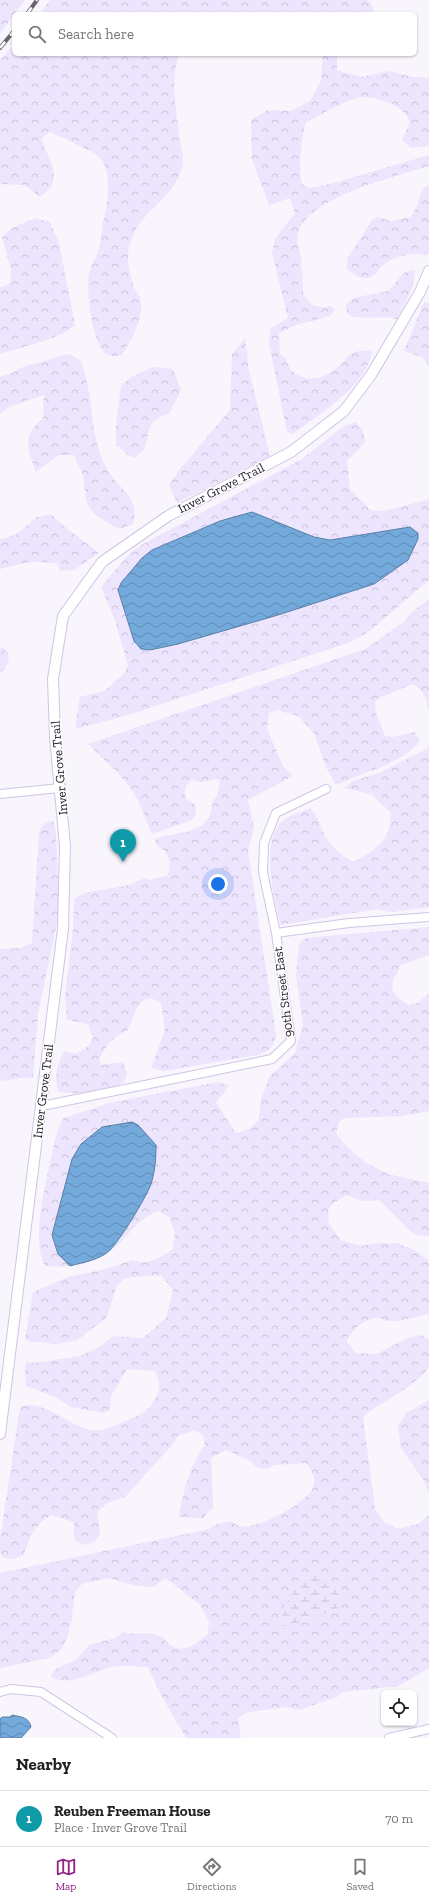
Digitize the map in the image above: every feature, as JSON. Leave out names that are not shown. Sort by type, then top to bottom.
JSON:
[{"type":"street","name":"Inver Grove Trail","points":[[0,1434],[63,929],[66,846],[55,737],[53,679],[63,616],[102,562],[168,516],[291,452],[344,411],[371,375],[420,292],[429,271]]},
{"type":"street","points":[[0,794],[60,788]]},
{"type":"street","points":[[276,933],[263,872],[264,843],[276,813],[326,789]]},
{"type":"street","name":"90th Street East","points":[[42,1106],[272,1059],[291,1041],[276,933],[349,923],[429,917]]},
{"type":"street","points":[[0,1692],[11,1689],[41,1692],[112,1738]]},
{"type":"street","points":[[389,1738],[429,1729]]},
{"type":"green space","points":[[0,0],[25,0],[16,12],[12,12],[12,17],[0,33]]},
{"type":"green space","points":[[50,0],[367,0],[370,2],[374,12],[41,12]]},
{"type":"green space","points":[[12,47],[12,56],[179,56],[174,84],[183,164],[175,183],[169,192],[141,222],[135,231],[129,247],[128,264],[134,288],[140,298],[141,313],[136,328],[122,355],[109,356],[100,347],[93,327],[88,292],[89,274],[100,245],[106,211],[108,183],[105,166],[98,156],[50,132],[41,139],[51,163],[54,178],[48,191],[40,197],[25,185],[0,184],[0,60]]},
{"type":"green space","points":[[323,56],[337,56],[337,70],[362,77],[389,71],[412,77],[429,78],[429,146],[411,148],[402,140],[410,122],[406,115],[398,107],[387,102],[366,97],[352,100],[336,106],[306,122],[301,153],[300,170],[302,184],[309,188],[334,183],[429,155],[429,166],[375,182],[354,190],[316,210],[304,222],[298,235],[303,293],[308,301],[314,306],[330,306],[335,310],[330,316],[293,326],[279,334],[280,355],[286,358],[287,363],[293,372],[305,378],[311,379],[322,377],[332,371],[353,353],[372,350],[369,363],[362,375],[352,387],[329,408],[293,434],[287,432],[269,344],[271,328],[288,318],[272,253],[275,239],[295,213],[290,198],[269,205],[252,159],[251,120],[268,110],[291,111],[310,101],[321,81]]},
{"type":"green space","points":[[429,185],[429,253],[426,255],[415,254],[398,257],[381,267],[374,275],[367,278],[356,276],[347,269],[347,259],[372,220],[379,217],[391,221],[411,217],[417,206],[423,188]]},
{"type":"green space","points":[[35,218],[50,222],[59,243],[75,325],[59,335],[49,339],[0,354],[0,287],[10,283],[11,269],[2,237],[12,228]]},
{"type":"green space","points":[[415,270],[412,289],[397,319],[385,317],[365,318],[347,314],[346,305],[353,298],[388,291],[405,272]]},
{"type":"green space","points":[[424,302],[429,303],[429,366],[422,357],[404,351]]},
{"type":"green space","points":[[245,338],[249,371],[270,456],[177,503],[169,485],[180,469],[230,410],[232,354]]},
{"type":"green space","points":[[68,354],[80,360],[85,373],[96,441],[100,454],[111,475],[127,494],[134,507],[135,515],[133,524],[120,529],[93,513],[86,501],[83,475],[74,455],[59,455],[36,472],[28,443],[32,431],[43,419],[44,395],[9,407],[0,414],[0,377],[23,367]]},
{"type":"green space","points":[[153,367],[173,369],[181,390],[169,414],[156,419],[150,427],[144,450],[135,458],[128,455],[116,444],[116,426],[121,386],[131,377]]},
{"type":"green space","points":[[356,422],[363,431],[365,442],[347,461],[350,489],[370,510],[383,511],[427,500],[429,498],[429,580],[370,631],[348,643],[125,716],[75,729],[80,697],[104,691],[123,675],[128,666],[115,620],[101,587],[130,553],[143,544],[302,459],[344,426]]},
{"type":"green space","points":[[51,514],[99,553],[74,570],[60,571],[57,563],[38,562],[24,563],[0,569],[0,538],[2,539],[17,534],[37,517]]},
{"type":"green space","points":[[429,599],[429,713],[425,696],[413,684],[379,698],[375,702],[376,713],[385,736],[393,737],[415,732],[420,741],[403,756],[381,767],[336,785],[326,767],[314,733],[298,716],[277,710],[269,713],[267,729],[283,766],[293,776],[248,800],[254,828],[248,851],[276,1035],[273,1046],[265,1052],[257,1055],[164,1071],[151,1068],[165,1028],[161,1003],[153,999],[147,999],[138,1006],[127,1031],[114,1039],[107,1046],[99,1059],[101,1065],[123,1062],[127,1074],[124,1082],[110,1088],[92,1092],[73,1093],[58,1091],[56,1081],[57,1071],[64,1051],[76,1054],[89,1046],[93,1038],[88,1024],[67,1020],[65,997],[73,930],[74,899],[84,893],[129,885],[145,878],[150,880],[167,876],[169,872],[169,859],[165,851],[157,846],[155,839],[200,827],[211,813],[213,800],[217,797],[220,783],[219,779],[201,782],[192,780],[186,787],[185,794],[187,800],[193,803],[196,807],[195,816],[192,820],[152,834],[139,802],[133,792],[117,773],[88,744],[365,649],[404,622],[412,612]]},
{"type":"green space","points":[[3,647],[9,655],[8,664],[0,674],[0,648]]},
{"type":"green space","points":[[429,744],[429,907],[392,912],[377,909],[281,925],[272,886],[270,856],[275,830],[282,821],[292,815],[310,808],[317,818],[327,840],[341,854],[353,862],[358,860],[382,842],[389,830],[391,813],[371,794],[344,788],[355,780],[379,773],[427,749]]},
{"type":"green space","points":[[53,821],[56,831],[59,913],[38,1014],[33,1077],[0,1081],[0,949],[19,948],[32,943],[39,834],[43,825],[47,822]]},
{"type":"green space","points":[[429,927],[429,955],[401,965],[393,980],[392,990],[397,997],[408,1005],[417,1003],[429,994],[429,1111],[401,1116],[345,1118],[339,1122],[336,1133],[344,1144],[366,1163],[388,1174],[429,1183],[429,1236],[415,1235],[379,1200],[361,1201],[347,1195],[333,1203],[328,1210],[329,1224],[341,1240],[361,1246],[378,1243],[397,1243],[416,1251],[429,1261],[429,1314],[394,1321],[378,1318],[368,1320],[359,1326],[346,1341],[356,1353],[377,1354],[407,1338],[421,1335],[429,1339],[429,1366],[424,1373],[409,1386],[363,1417],[375,1509],[385,1523],[399,1529],[418,1524],[429,1515],[429,1668],[399,1686],[343,1692],[337,1697],[299,1710],[286,1707],[244,1713],[238,1719],[241,1738],[186,1738],[160,1693],[148,1667],[112,1667],[76,1679],[67,1680],[59,1680],[51,1677],[54,1670],[77,1659],[89,1645],[115,1638],[123,1632],[135,1634],[149,1633],[163,1637],[168,1643],[179,1649],[197,1643],[208,1634],[209,1621],[200,1605],[166,1578],[153,1587],[136,1586],[109,1578],[82,1584],[75,1592],[71,1623],[67,1638],[61,1650],[49,1658],[0,1668],[0,1573],[209,1529],[217,1524],[231,1521],[239,1526],[256,1524],[279,1515],[291,1508],[308,1494],[314,1485],[313,1475],[306,1463],[274,1465],[268,1469],[258,1468],[249,1460],[226,1450],[211,1458],[213,1507],[203,1518],[179,1517],[191,1470],[205,1445],[203,1435],[195,1430],[178,1436],[173,1444],[125,1497],[107,1503],[97,1513],[100,1535],[95,1541],[86,1545],[77,1542],[74,1538],[74,1522],[51,1515],[45,1519],[33,1532],[23,1556],[13,1559],[3,1557],[0,1553],[0,1540],[20,1407],[28,1405],[37,1406],[55,1413],[82,1427],[91,1430],[100,1430],[142,1414],[148,1409],[159,1391],[159,1384],[155,1371],[127,1369],[111,1396],[110,1409],[104,1413],[71,1407],[56,1397],[26,1386],[26,1362],[34,1363],[80,1356],[101,1346],[113,1336],[143,1338],[166,1318],[173,1290],[161,1275],[125,1278],[116,1287],[107,1317],[76,1341],[55,1344],[28,1341],[25,1339],[33,1292],[68,1277],[106,1269],[133,1260],[138,1262],[148,1262],[173,1249],[175,1233],[169,1217],[158,1211],[142,1220],[113,1249],[95,1260],[76,1265],[45,1266],[41,1254],[39,1239],[42,1204],[55,1140],[59,1127],[64,1118],[113,1102],[218,1082],[228,1085],[225,1092],[216,1102],[233,1129],[237,1133],[249,1129],[259,1120],[261,1099],[270,1076],[295,1053],[303,1025],[296,974],[299,944],[306,938]]},
{"type":"green space","points":[[429,1400],[429,1493],[423,1479],[401,1448],[398,1427],[406,1413]]},
{"type":"green space","points":[[318,1574],[336,1587],[338,1595],[338,1608],[291,1628],[282,1625],[283,1607],[296,1586]]},
{"type":"water","points":[[252,512],[314,537],[330,540],[410,527],[418,533],[418,539],[408,560],[374,584],[278,615],[178,644],[150,650],[141,649],[134,641],[118,590],[121,583],[142,558],[152,550],[220,521]]},
{"type":"water","points":[[132,1122],[138,1125],[156,1145],[155,1165],[151,1184],[144,1199],[110,1250],[97,1258],[70,1266],[58,1254],[52,1235],[72,1159],[81,1144],[102,1127]]},
{"type":"water","points":[[12,1715],[26,1719],[31,1727],[21,1738],[0,1738],[0,1719],[2,1717],[10,1717]]},
{"type":"railway","points":[[28,12],[37,0]]},
{"type":"railway","points":[[0,48],[12,33]]},
{"type":"place","name":"Reuben Freeman House","points":[[123,862]]}]
